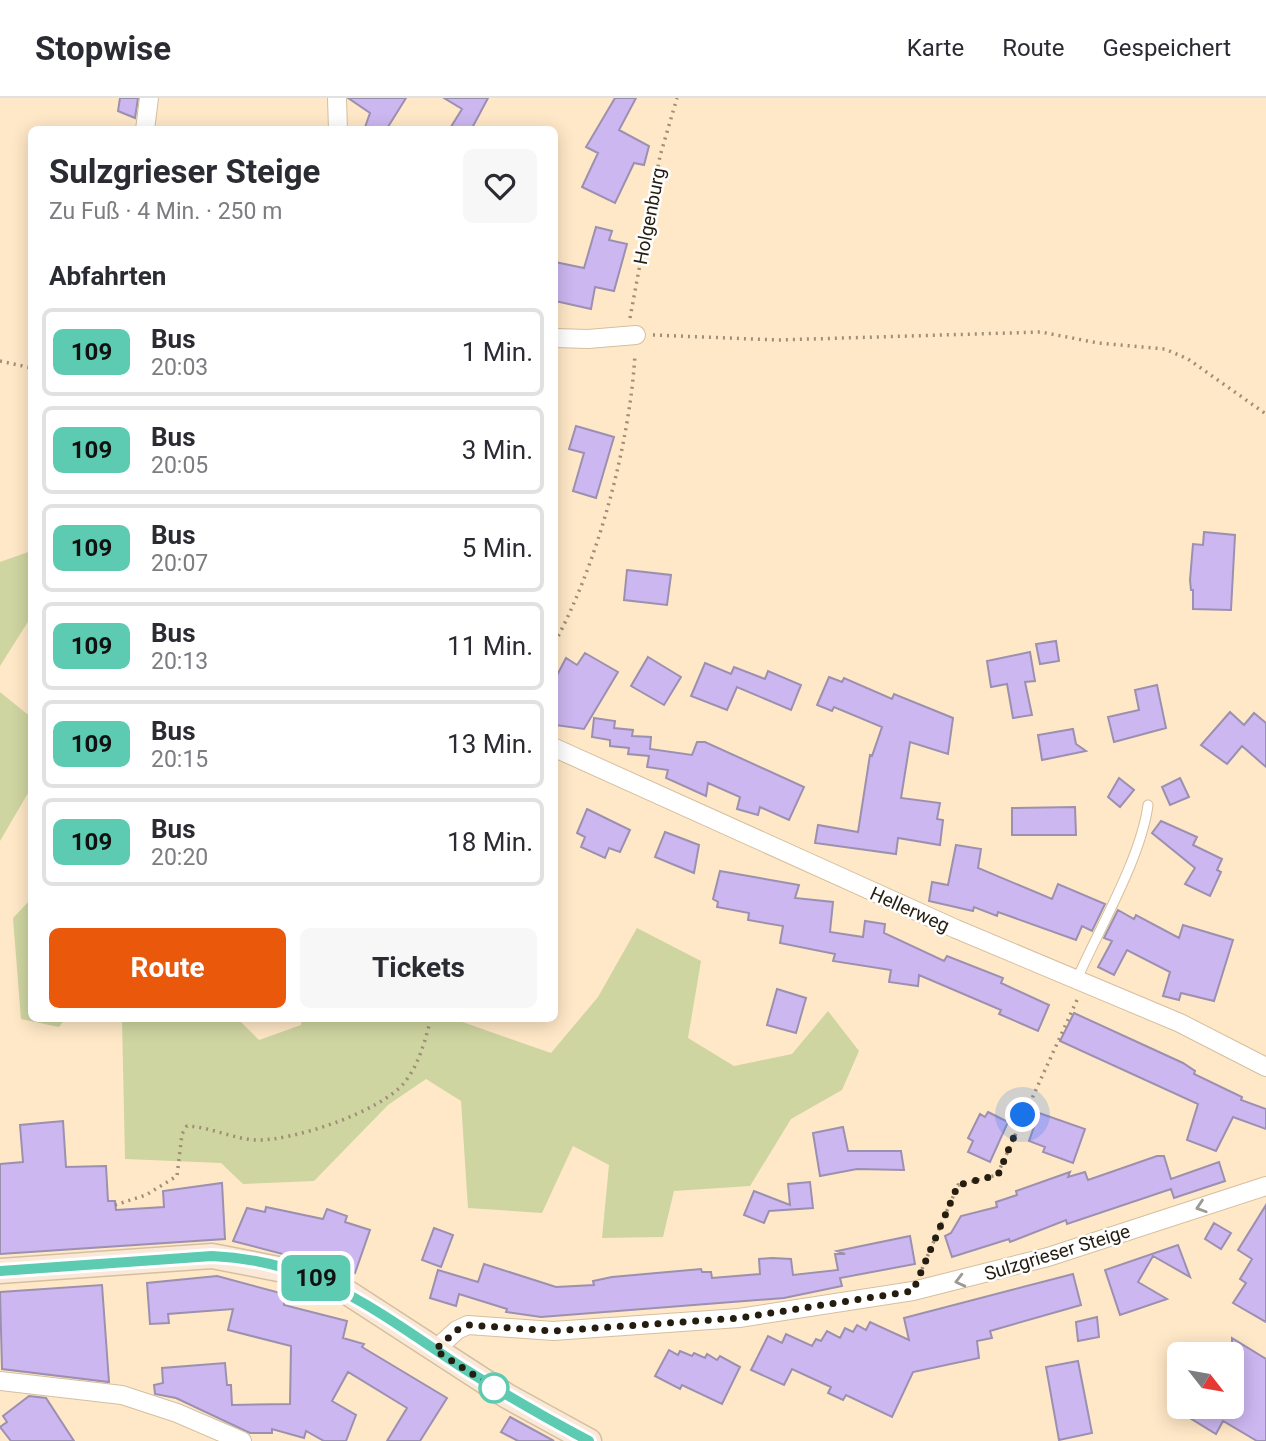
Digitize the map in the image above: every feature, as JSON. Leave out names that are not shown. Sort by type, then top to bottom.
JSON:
[{"type":"main road","points":[[0,1270],[212,1256],[239,1259],[295,1272],[339,1287],[507,1396],[589,1441]]},
{"type":"street","points":[[146,126],[149,98]]},
{"type":"street","points":[[337,98],[338,126]]},
{"type":"street","points":[[558,338],[588,339],[632,335]]},
{"type":"street","name":"Hellerweg","points":[[558,749],[945,924],[1180,1023],[1266,1067]]},
{"type":"street","name":"Sulzgrieser Steige","points":[[435,1350],[457,1330],[468,1325],[553,1331],[739,1318],[913,1291],[1048,1257],[1266,1186]]},
{"type":"street","points":[[0,1381],[122,1395],[177,1413],[242,1441]]},
{"type":"lane","points":[[1081,981],[1144,824],[1148,805]]},
{"type":"path","name":"Holgenburg","points":[[558,636],[575,602],[614,479],[631,401],[632,335],[660,156],[677,98]]},
{"type":"path","points":[[632,335],[778,340],[1041,332],[1098,343],[1165,349],[1188,359],[1266,414]]},
{"type":"path","points":[[0,360],[28,367]]},
{"type":"path","points":[[913,1291],[958,1185],[998,1175],[1081,981]]},
{"type":"path","points":[[115,1205],[146,1195],[177,1176],[183,1134],[187,1126],[206,1127],[252,1140],[284,1139],[305,1129],[352,1118],[402,1085],[416,1066],[430,1022]]},
{"type":"green space","points":[[28,552],[28,622],[0,666],[0,562]]},
{"type":"green space","points":[[0,692],[28,715],[28,793],[0,841]]},
{"type":"green space","points":[[28,902],[28,1020],[21,1019],[13,918]]},
{"type":"green space","points":[[637,928],[701,961],[688,1038],[734,1066],[792,1054],[828,1011],[859,1051],[842,1090],[791,1119],[750,1186],[674,1191],[663,1237],[602,1238],[609,1165],[573,1146],[542,1213],[468,1208],[461,1101],[426,1079],[388,1105],[314,1181],[243,1184],[221,1163],[125,1159],[122,1022],[241,1022],[259,1040],[301,1025],[302,1022],[463,1022],[551,1053],[598,997]]},
{"type":"green space","points":[[35,1022],[63,1022],[59,1027]]},
{"type":"building","points":[[120,98],[138,98],[135,118],[118,111]]},
{"type":"building","points":[[348,98],[406,98],[388,126],[365,126],[370,113]]},
{"type":"building","points":[[444,98],[488,98],[473,126],[451,126],[462,109]]},
{"type":"building","points":[[615,98],[636,98],[619,130],[649,146],[644,165],[634,163],[615,203],[582,187],[598,153],[586,147]]},
{"type":"building","points":[[596,227],[612,231],[609,240],[627,244],[614,291],[595,287],[591,309],[558,302],[558,263],[584,268]]},
{"type":"building","points":[[576,426],[614,437],[596,498],[573,491],[584,453],[569,449]]},
{"type":"building","points":[[1204,532],[1235,535],[1231,610],[1193,609],[1190,580],[1193,544],[1203,545]]},
{"type":"building","points":[[627,570],[671,575],[667,605],[624,600]]},
{"type":"building","points":[[1056,641],[1059,661],[1040,664],[1036,644]]},
{"type":"building","points":[[1030,652],[1035,681],[1025,682],[1032,715],[1013,718],[1007,684],[991,687],[987,661]]},
{"type":"building","points":[[585,653],[618,672],[584,729],[558,725],[558,673],[566,658],[577,665]]},
{"type":"building","points":[[648,657],[681,677],[664,705],[631,686]]},
{"type":"building","points":[[705,663],[731,674],[734,667],[765,679],[768,671],[801,685],[791,710],[737,687],[727,710],[691,696]]},
{"type":"building","points":[[829,677],[842,682],[844,678],[892,699],[894,694],[953,718],[948,754],[910,742],[901,798],[940,803],[937,819],[943,820],[940,845],[898,838],[896,854],[815,843],[818,825],[858,832],[870,755],[872,756],[882,727],[834,707],[832,711],[817,705]]},
{"type":"building","points":[[1157,685],[1166,728],[1114,742],[1108,717],[1139,710],[1135,690]]},
{"type":"building","points":[[1230,712],[1244,725],[1254,713],[1266,723],[1266,767],[1242,746],[1227,764],[1201,745]]},
{"type":"building","points":[[594,718],[615,721],[614,728],[633,730],[632,736],[651,737],[650,749],[692,755],[697,742],[705,742],[804,787],[789,820],[760,807],[758,815],[737,809],[740,797],[708,783],[706,796],[666,778],[668,770],[647,767],[649,756],[628,754],[629,748],[610,746],[610,740],[592,737]]},
{"type":"building","points":[[1073,729],[1076,744],[1086,751],[1042,760],[1038,735]]},
{"type":"building","points":[[1119,778],[1134,790],[1120,807],[1108,797]]},
{"type":"building","points":[[1180,778],[1189,797],[1170,805],[1162,787]]},
{"type":"building","points":[[1075,807],[1076,835],[1012,835],[1012,808]]},
{"type":"building","points":[[587,809],[630,830],[620,852],[609,848],[605,858],[581,847],[585,837],[577,833]]},
{"type":"building","points":[[1161,821],[1197,837],[1193,845],[1222,859],[1217,870],[1221,872],[1210,896],[1185,884],[1195,868],[1152,833]]},
{"type":"building","points":[[665,832],[699,845],[694,873],[655,857]]},
{"type":"building","points":[[956,845],[981,849],[978,868],[1052,899],[1058,884],[1105,904],[1092,931],[1082,926],[1076,940],[998,912],[997,916],[974,907],[973,911],[929,901],[932,882],[948,885]]},
{"type":"building","points":[[720,871],[799,885],[795,898],[833,902],[830,932],[863,937],[865,921],[885,924],[884,933],[944,961],[947,956],[1003,978],[1001,983],[1049,1005],[1038,1031],[999,1014],[1001,1010],[919,975],[918,986],[889,982],[891,970],[833,961],[835,954],[780,943],[783,926],[748,920],[749,913],[717,907],[718,902],[713,899]]},
{"type":"building","points":[[1118,910],[1134,919],[1136,915],[1179,938],[1183,925],[1233,940],[1214,1001],[1181,993],[1179,1000],[1163,996],[1170,972],[1127,950],[1114,975],[1098,967],[1112,941],[1104,938]]},
{"type":"building","points":[[777,989],[806,998],[796,1033],[767,1025]]},
{"type":"building","points":[[1074,1013],[1183,1063],[1195,1071],[1194,1074],[1242,1097],[1241,1100],[1266,1109],[1266,1129],[1233,1117],[1216,1151],[1187,1140],[1198,1104],[1060,1041]]},
{"type":"building","points":[[988,1112],[1008,1122],[990,1162],[968,1152],[973,1141],[968,1138],[980,1114],[985,1117]]},
{"type":"building","points":[[1039,1113],[1085,1129],[1073,1163],[1043,1152],[1045,1147],[1029,1141]]},
{"type":"building","points":[[63,1121],[66,1167],[106,1166],[108,1201],[115,1201],[116,1210],[164,1207],[163,1191],[222,1183],[225,1239],[0,1254],[0,1164],[23,1162],[20,1125]]},
{"type":"building","points":[[843,1127],[848,1151],[901,1151],[904,1170],[857,1169],[820,1176],[813,1133]]},
{"type":"building","points":[[1157,1156],[1164,1156],[1171,1179],[1219,1162],[1225,1181],[1174,1198],[1171,1189],[1067,1224],[1066,1220],[1010,1242],[1009,1239],[952,1257],[945,1236],[951,1233],[961,1216],[997,1207],[996,1202],[1017,1195],[1016,1191],[1070,1172],[1068,1177],[1085,1172],[1088,1180]]},
{"type":"building","points":[[810,1182],[813,1208],[769,1211],[764,1223],[744,1215],[754,1191],[790,1205],[788,1184]]},
{"type":"building","points":[[1266,1205],[1266,1322],[1233,1303],[1246,1283],[1240,1279],[1252,1259],[1238,1250]]},
{"type":"building","points":[[266,1207],[323,1219],[327,1209],[347,1216],[345,1222],[370,1230],[355,1273],[233,1241],[247,1208],[265,1212]]},
{"type":"building","points":[[1214,1223],[1231,1233],[1221,1249],[1205,1239]]},
{"type":"building","points":[[434,1228],[453,1235],[441,1267],[422,1260]]},
{"type":"building","points":[[910,1236],[915,1264],[840,1278],[842,1286],[784,1298],[541,1317],[506,1312],[507,1309],[459,1294],[456,1306],[430,1298],[438,1270],[478,1282],[484,1264],[556,1287],[594,1285],[593,1281],[612,1277],[701,1269],[702,1272],[711,1272],[712,1278],[760,1274],[759,1259],[772,1258],[791,1259],[793,1275],[838,1270],[835,1254],[845,1254],[837,1251]]},
{"type":"building","points":[[1178,1245],[1190,1277],[1153,1256],[1138,1282],[1167,1299],[1120,1315],[1105,1270]]},
{"type":"building","points":[[1073,1274],[1081,1305],[990,1331],[992,1338],[977,1341],[979,1358],[913,1372],[892,1417],[846,1395],[843,1400],[828,1393],[831,1387],[792,1369],[784,1385],[751,1370],[768,1336],[782,1343],[786,1334],[812,1346],[816,1339],[821,1341],[827,1331],[840,1338],[845,1328],[853,1332],[857,1325],[866,1330],[870,1322],[909,1340],[904,1318]]},
{"type":"building","points":[[217,1276],[284,1294],[284,1305],[347,1321],[343,1338],[364,1344],[362,1347],[447,1398],[420,1441],[387,1441],[407,1408],[348,1372],[332,1401],[356,1415],[346,1441],[324,1441],[306,1431],[304,1438],[272,1429],[272,1433],[250,1433],[176,1398],[155,1394],[154,1385],[163,1383],[162,1368],[225,1363],[227,1385],[231,1385],[232,1405],[290,1404],[291,1346],[228,1330],[233,1309],[168,1314],[169,1323],[150,1324],[147,1283]]},
{"type":"building","points":[[102,1285],[109,1382],[2,1369],[0,1292]]},
{"type":"building","points":[[1097,1317],[1099,1337],[1078,1341],[1076,1322]]},
{"type":"building","points":[[1244,1345],[1266,1359],[1266,1441],[1257,1441],[1223,1421],[1216,1434],[1192,1419],[1244,1419]]},
{"type":"building","points":[[669,1350],[678,1355],[680,1351],[705,1358],[707,1354],[717,1360],[720,1356],[740,1367],[722,1404],[682,1385],[680,1389],[655,1376]]},
{"type":"building","points":[[1078,1361],[1092,1433],[1059,1440],[1046,1367]]},
{"type":"building","points":[[29,1396],[46,1398],[74,1441],[11,1441],[0,1427],[7,1422],[3,1416]]},
{"type":"building","points":[[510,1417],[554,1441],[518,1441],[501,1432]]},
{"type":"bus line","name":"109","points":[[0,1271],[212,1256],[239,1259],[320,1279],[357,1297],[507,1396],[589,1441]]},
{"type":"route","points":[[494,1388],[435,1350],[462,1326],[468,1325],[553,1331],[739,1318],[913,1291],[958,1185],[998,1175],[1023,1115]]}]
